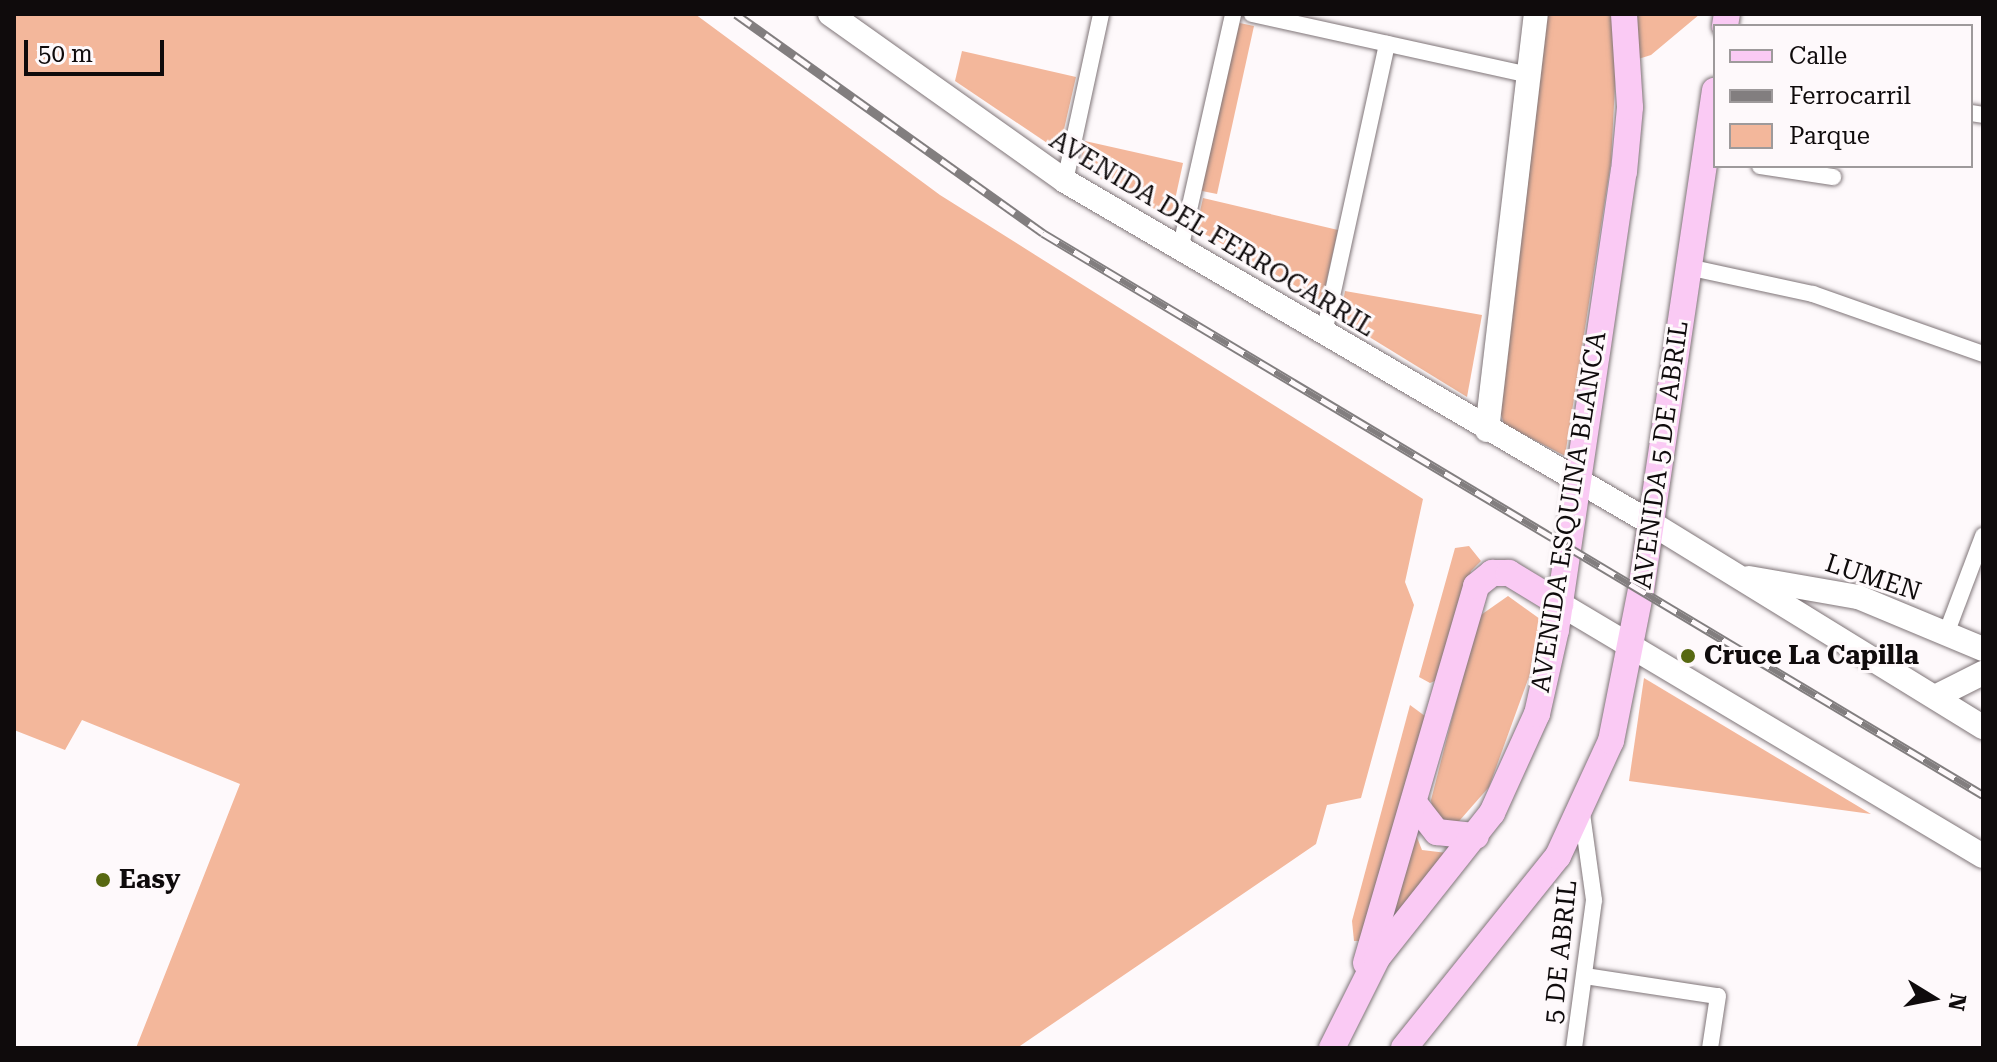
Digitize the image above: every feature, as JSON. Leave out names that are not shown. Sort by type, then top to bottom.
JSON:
[{"type":"main road","name":"AVENIDA ESQUINA BLANCA","points":[[1332,1048],[1362,982],[1476,836],[1527,742],[1560,604],[1628,141],[1624,14]]},
{"type":"main road","name":"AVENIDA 5 DE ABRIL","points":[[1582,814],[1611,741],[1632,645],[1688,267],[1710,158],[1713,117]]},
{"type":"main road","points":[[1362,982],[1476,586],[1492,573],[1509,573],[1560,604]]},
{"type":"main road","points":[[1414,803],[1437,832],[1476,836]]},
{"type":"main road","points":[[1404,1048],[1545,875],[1582,814]]},
{"type":"street","name":"AVENIDA DEL FERROCARRIL","points":[[830,14],[1065,181],[1578,482]]},
{"type":"street","points":[[1065,181],[1101,14]]},
{"type":"street","points":[[1180,250],[1233,14]]},
{"type":"street","points":[[1252,14],[1529,75]]},
{"type":"street","points":[[1487,430],[1536,14]]},
{"type":"street","points":[[1324,333],[1387,44]]},
{"type":"street","points":[[1779,168],[1827,173]]},
{"type":"street","points":[[1688,267],[1813,294],[1983,354]]},
{"type":"street","points":[[1578,482],[1651,523],[1983,727]]},
{"type":"street","points":[[1946,634],[1983,536]]},
{"type":"street","name":"LUMEN","points":[[1740,577],[1841,592],[1983,649]]},
{"type":"street","points":[[1560,604],[1983,856]]},
{"type":"street","points":[[1935,697],[1983,673]]},
{"type":"street","name":"5 DE ABRIL","points":[[1574,1048],[1594,900],[1582,814]]},
{"type":"street","points":[[1585,976],[1718,996],[1710,1048]]},
{"type":"green space","points":[[14,14],[695,14],[940,195],[1423,499],[1405,582],[1414,605],[1361,798],[1327,805],[1316,844],[1017,1048],[136,1048],[240,784],[82,720],[65,750],[14,730]]},
{"type":"green space","points":[[1546,14],[1700,14],[1651,55],[1616,66],[1611,162],[1565,456],[1504,424],[1499,408]]},
{"type":"green space","points":[[1235,22],[1254,26],[1217,194],[1197,190]]},
{"type":"green space","points":[[962,51],[1076,77],[1059,151],[955,81]]},
{"type":"green space","points":[[1085,141],[1183,163],[1171,218],[1079,167]]},
{"type":"green space","points":[[1203,198],[1338,230],[1322,301],[1196,229]]},
{"type":"green space","points":[[1345,291],[1482,315],[1467,397],[1340,319]]},
{"type":"green space","points":[[1469,546],[1481,561],[1471,571],[1442,678],[1430,683],[1419,677],[1455,548]]},
{"type":"green space","points":[[1508,596],[1540,619],[1530,674],[1489,787],[1453,828],[1433,814],[1431,800],[1478,617]]},
{"type":"green space","points":[[1644,678],[1871,814],[1629,781]]},
{"type":"green space","points":[[1410,705],[1429,719],[1368,941],[1354,941],[1352,921]]},
{"type":"green space","points":[[1416,835],[1422,850],[1447,853],[1396,915],[1391,910]]},
{"type":"railway","points":[[736,14],[1043,233],[1983,795]]},
{"type":"place","name":"Cruce La Capilla","points":[[1688,656]]},
{"type":"place","name":"Easy","points":[[103,880]]}]
